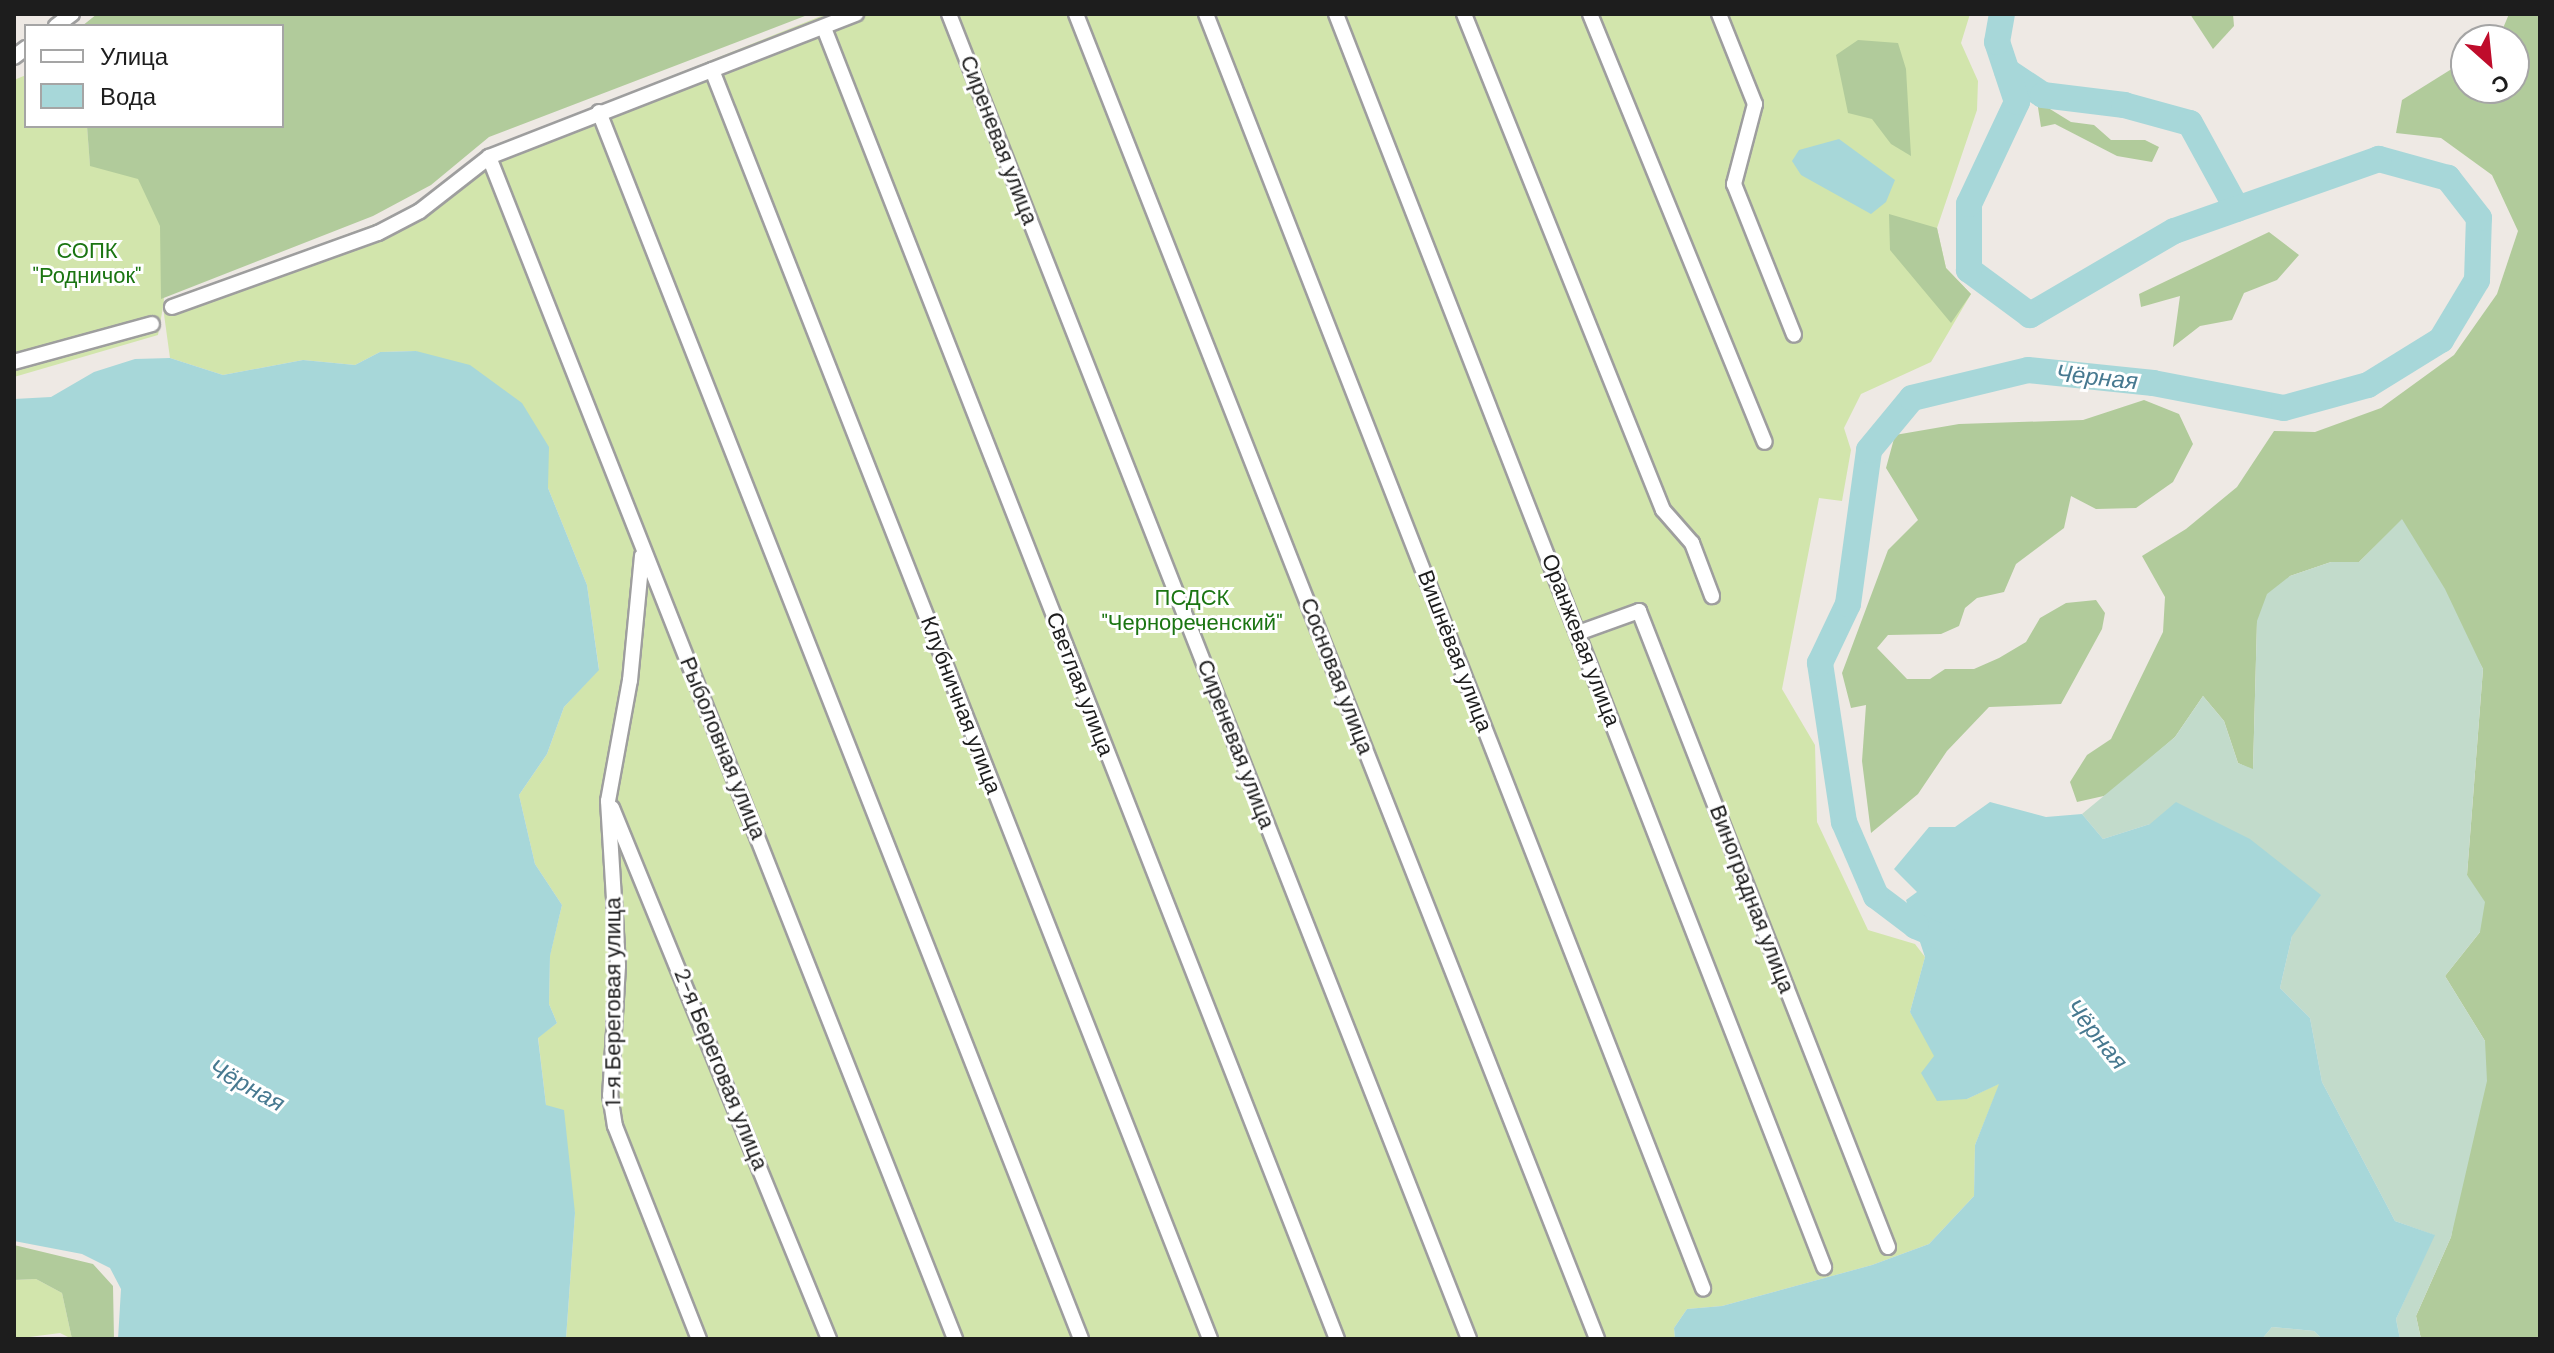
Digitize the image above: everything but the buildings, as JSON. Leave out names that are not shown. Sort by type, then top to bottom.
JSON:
[{"type":"street","points":[[172,307],[378,233],[420,211],[489,157],[856,14]]},
{"type":"street","name":"Сиреневая улица","points":[[949,14],[1469,1339]]},
{"type":"street","name":"Сосновая улица","points":[[1076,14],[1597,1339]]},
{"type":"street","name":"Вишнёвая улица","points":[[1206,14],[1703,1288]]},
{"type":"street","name":"Оранжевая улица","points":[[1336,14],[1824,1267]]},
{"type":"street","points":[[1464,14],[1663,510],[1692,543],[1712,596]]},
{"type":"street","points":[[1590,14],[1765,442]]},
{"type":"street","points":[[1719,14],[1755,104],[1734,184],[1794,335]]},
{"type":"street","name":"Светлая улица","points":[[824,28],[1337,1339]]},
{"type":"street","name":"Клубничная улица","points":[[712,70],[1210,1339]]},
{"type":"street","points":[[599,112],[1081,1339]]},
{"type":"street","name":"Рыболовная улица","points":[[489,157],[642,556],[820,990],[955,1339]]},
{"type":"street","points":[[14,362],[152,324]]},
{"type":"street","name":"1-я Береговая улица","points":[[642,556],[630,680],[608,801],[618,966],[612,1110],[699,1339]]},
{"type":"street","name":"Виноградная улица","points":[[1578,633],[1639,611],[1888,1247]]},
{"type":"street","name":"2-я Береговая улица","points":[[608,801],[649,889],[829,1339]]},
{"type":"green space","points":[[97,14],[810,14],[489,137],[431,185],[373,216],[161,299],[160,226],[138,179],[90,166],[87,128],[284,128],[284,24],[84,24]]},
{"type":"green space","name":"ПСДСК \"Чернореченский\"","points":[[826,14],[1970,14],[1961,43],[1978,81],[1977,110],[1937,228],[1946,268],[1971,294],[1931,362],[1861,394],[1844,428],[1851,450],[1842,501],[1819,498],[1782,689],[1815,745],[1817,822],[1868,930],[1915,944],[1925,957],[1910,1012],[1967,1099],[2000,1083],[1975,1145],[1974,1196],[1929,1244],[1872,1265],[1722,1306],[1687,1309],[1674,1328],[1675,1339],[566,1339],[575,1213],[546,1105],[538,1037],[557,1023],[549,1004],[550,955],[562,905],[535,864],[519,795],[547,754],[564,707],[599,669],[587,585],[548,488],[548,447],[416,351],[380,352],[355,365],[303,360],[223,375],[170,358],[163,307],[158,335],[14,377],[14,80],[24,76],[24,128],[87,128],[90,165],[159,167],[164,303],[401,214],[485,151]]},
{"type":"green space","points":[[2190,14],[2233,14],[2234,26],[2213,49]]},
{"type":"green space","points":[[2509,14],[2540,14],[2540,1339],[2421,1339],[2416,1316],[2451,1237],[2485,1041],[2445,976],[2480,932],[2467,875],[2483,669],[2402,520],[2359,562],[2331,562],[2290,576],[2257,622],[2253,770],[2238,763],[2224,721],[2203,696],[2175,737],[2108,795],[2077,802],[2070,782],[2087,755],[2111,739],[2163,632],[2165,597],[2142,556],[2186,529],[2237,487],[2274,431],[2315,432],[2381,408],[2454,355],[2497,294],[2518,231],[2492,175],[2441,138],[2396,133],[2402,100],[2450,70],[2450,104],[2530,104],[2530,24],[2505,24]]},
{"type":"green space","points":[[1858,40],[1898,43],[1906,69],[1911,156],[1891,144],[1872,119],[1848,113],[1836,55]]},
{"type":"green space","points":[[2037,101],[2071,122],[2094,125],[2111,140],[2145,140],[2159,147],[2152,162],[2117,156],[2055,124],[2041,127]]},
{"type":"green space","points":[[1889,214],[1937,228],[1946,268],[1971,294],[1951,323],[1890,250]]},
{"type":"green space","points":[[2269,232],[2299,255],[2277,280],[2244,293],[2232,320],[2200,326],[2173,347],[2180,296],[2141,307],[2139,294]]},
{"type":"green space","points":[[2144,400],[2179,414],[2193,444],[2173,482],[2136,508],[2096,509],[2071,496],[2064,528],[2016,564],[2004,592],[1977,598],[1965,608],[1959,626],[1941,634],[1888,635],[1877,648],[1907,679],[1930,679],[1945,669],[1974,669],[1999,658],[2026,642],[2040,618],[2066,603],[2096,600],[2105,613],[2102,629],[2061,704],[1989,707],[1947,751],[1918,794],[1871,833],[1862,761],[1866,705],[1851,708],[1842,673],[1888,550],[1918,520],[1886,468],[1895,435],[1959,424],[2083,420]]},
{"type":"green space","points":[[2402,519],[2445,589],[2483,669],[2467,875],[2485,902],[2480,932],[2445,976],[2485,1041],[2487,1081],[2451,1237],[2416,1316],[2421,1339],[2400,1339],[2396,1319],[2434,1235],[2395,1221],[2322,1082],[2310,1018],[2280,988],[2292,936],[2150,824],[2103,839],[2082,814],[2175,737],[2203,696],[2224,721],[2238,763],[2253,769],[2257,621],[2267,594],[2290,576],[2331,562],[2359,562]]},
{"type":"green space","points":[[14,1245],[93,1264],[113,1286],[114,1339],[72,1339],[62,1293],[36,1279],[14,1280]]},
{"type":"green space","points":[[36,1279],[62,1293],[72,1339],[60,1333],[14,1339],[14,1280]]},
{"type":"green space","points":[[2272,1327],[2314,1331],[2322,1339],[2262,1339]]},
{"type":"water","points":[[1839,139],[1895,180],[1886,202],[1871,214],[1801,175],[1792,161],[1799,150]]},
{"type":"water","points":[[416,351],[470,365],[522,403],[549,447],[548,488],[587,585],[599,670],[564,707],[547,754],[519,795],[535,864],[562,905],[550,956],[549,1004],[557,1023],[538,1038],[546,1105],[564,1110],[575,1213],[566,1339],[118,1339],[121,1289],[110,1268],[82,1254],[14,1241],[14,399],[51,397],[94,372],[135,359],[170,358],[223,375],[303,360],[355,365],[380,352]]},
{"type":"water","points":[[1990,802],[2046,817],[2082,814],[2103,839],[2150,824],[2176,802],[2250,839],[2321,895],[2292,936],[2280,988],[2310,1018],[2322,1082],[2395,1221],[2435,1235],[2396,1319],[2400,1339],[2322,1339],[2314,1331],[2272,1327],[2262,1339],[1675,1339],[1674,1328],[1687,1309],[1722,1306],[1872,1265],[1929,1244],[1974,1196],[1975,1145],[1999,1084],[1967,1099],[1937,1101],[1921,1073],[1934,1056],[1910,1012],[1925,957],[1906,900],[1917,892],[1894,869],[1929,827],[1955,827]]},
{"type":"waterway","name":"Чёрная","points":[[1946,939],[1916,926],[1876,896],[1844,822],[1820,663],[1848,604],[1869,450],[1912,398],[2028,370],[2153,383],[2284,408],[2368,385],[2441,340],[2477,280],[2479,218],[2448,178],[2379,159],[2174,231],[2030,315],[1969,270],[1969,204],[2017,102],[1997,42],[2002,14]]},
{"type":"waterway","points":[[2007,71],[2043,95],[2124,105],[2190,123],[2237,209]]},
{"type":"park label","name":"СОПК \"Родничок\"","points":[[87,262]]}]
